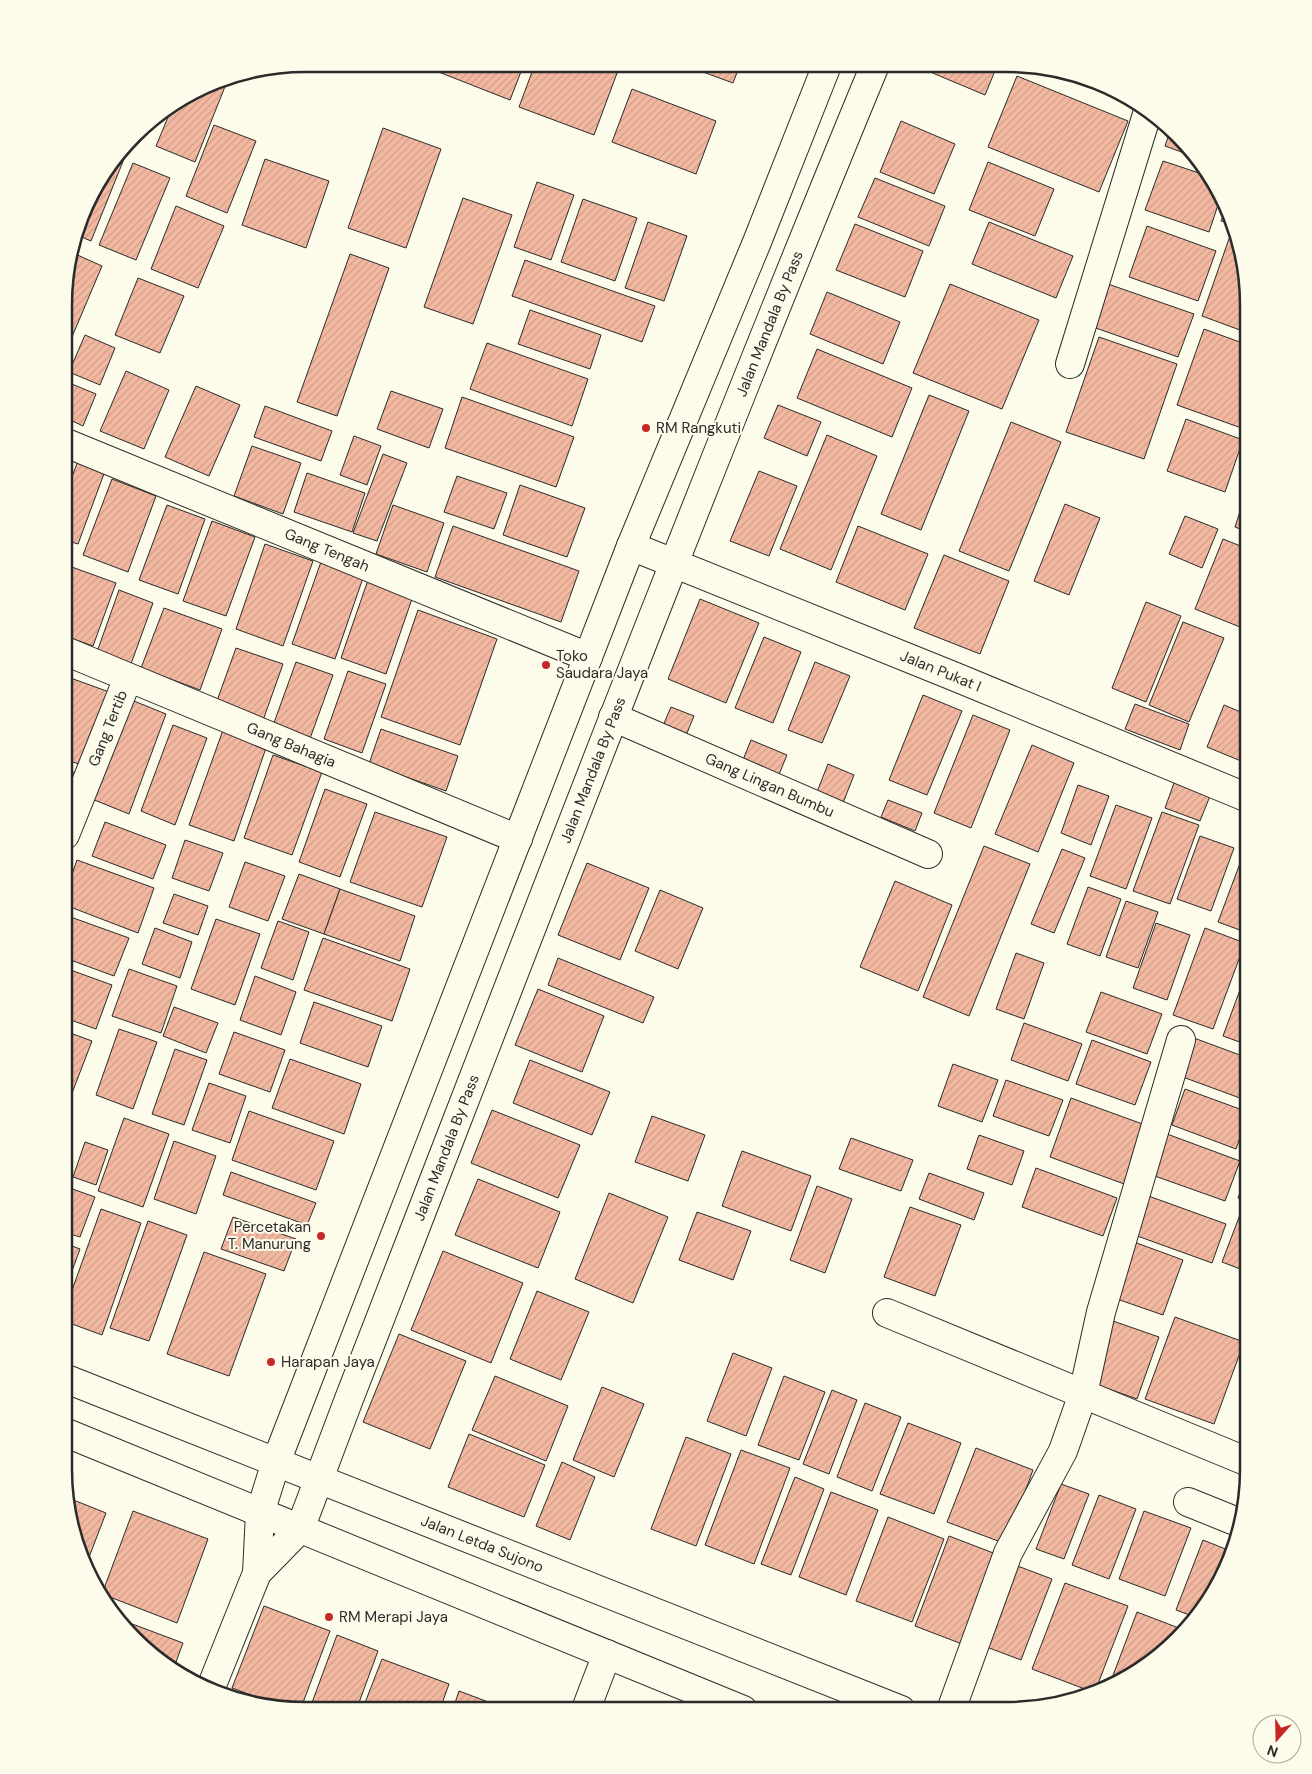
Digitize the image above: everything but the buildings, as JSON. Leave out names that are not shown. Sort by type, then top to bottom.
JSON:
[{"type":"main road","points":[[213,1682],[257,1573],[260,1512],[276,1462],[631,546],[757,242],[824,72]]},
{"type":"main road","name":"Jalan Mandala By Pass","points":[[300,1528],[673,564],[872,72]]},
{"type":"main road","points":[[1070,364],[1145,119]]},
{"type":"main road","name":"Gang Tengah","points":[[72,445],[588,657]]},
{"type":"main road","name":"Jalan Pukat I","points":[[631,546],[1240,795]]},
{"type":"main road","name":"Gang Bahagia","points":[[72,655],[518,839]]},
{"type":"main road","name":"Gang Tertib","points":[[72,818],[128,678]]},
{"type":"main road","name":"Gang Lingan Bumbu","points":[[613,717],[928,854]]},
{"type":"main road","points":[[953,1702],[1008,1554],[1063,1451],[1083,1394],[1101,1312],[1181,1040]]},
{"type":"main road","points":[[887,1313],[1240,1459]]},
{"type":"main road","name":"Jalan Letda Sujono","points":[[72,1381],[881,1702]]},
{"type":"main road","points":[[72,1435],[724,1702]]},
{"type":"main road","points":[[1188,1502],[1234,1521]]},
{"type":"main road","points":[[257,1573],[300,1528]]},
{"type":"main road","points":[[589,1702],[607,1654]]},
{"type":"place","name":"RM Rangkuti","points":[[646,428]]},
{"type":"place","name":"Toko Saudara Jaya","points":[[546,665]]},
{"type":"place","name":"Percetakan T. Manurung","points":[[321,1236]]},
{"type":"place","name":"Harapan Jaya","points":[[271,1362]]},
{"type":"place","name":"RM Merapi Jaya","points":[[329,1617]]}]
